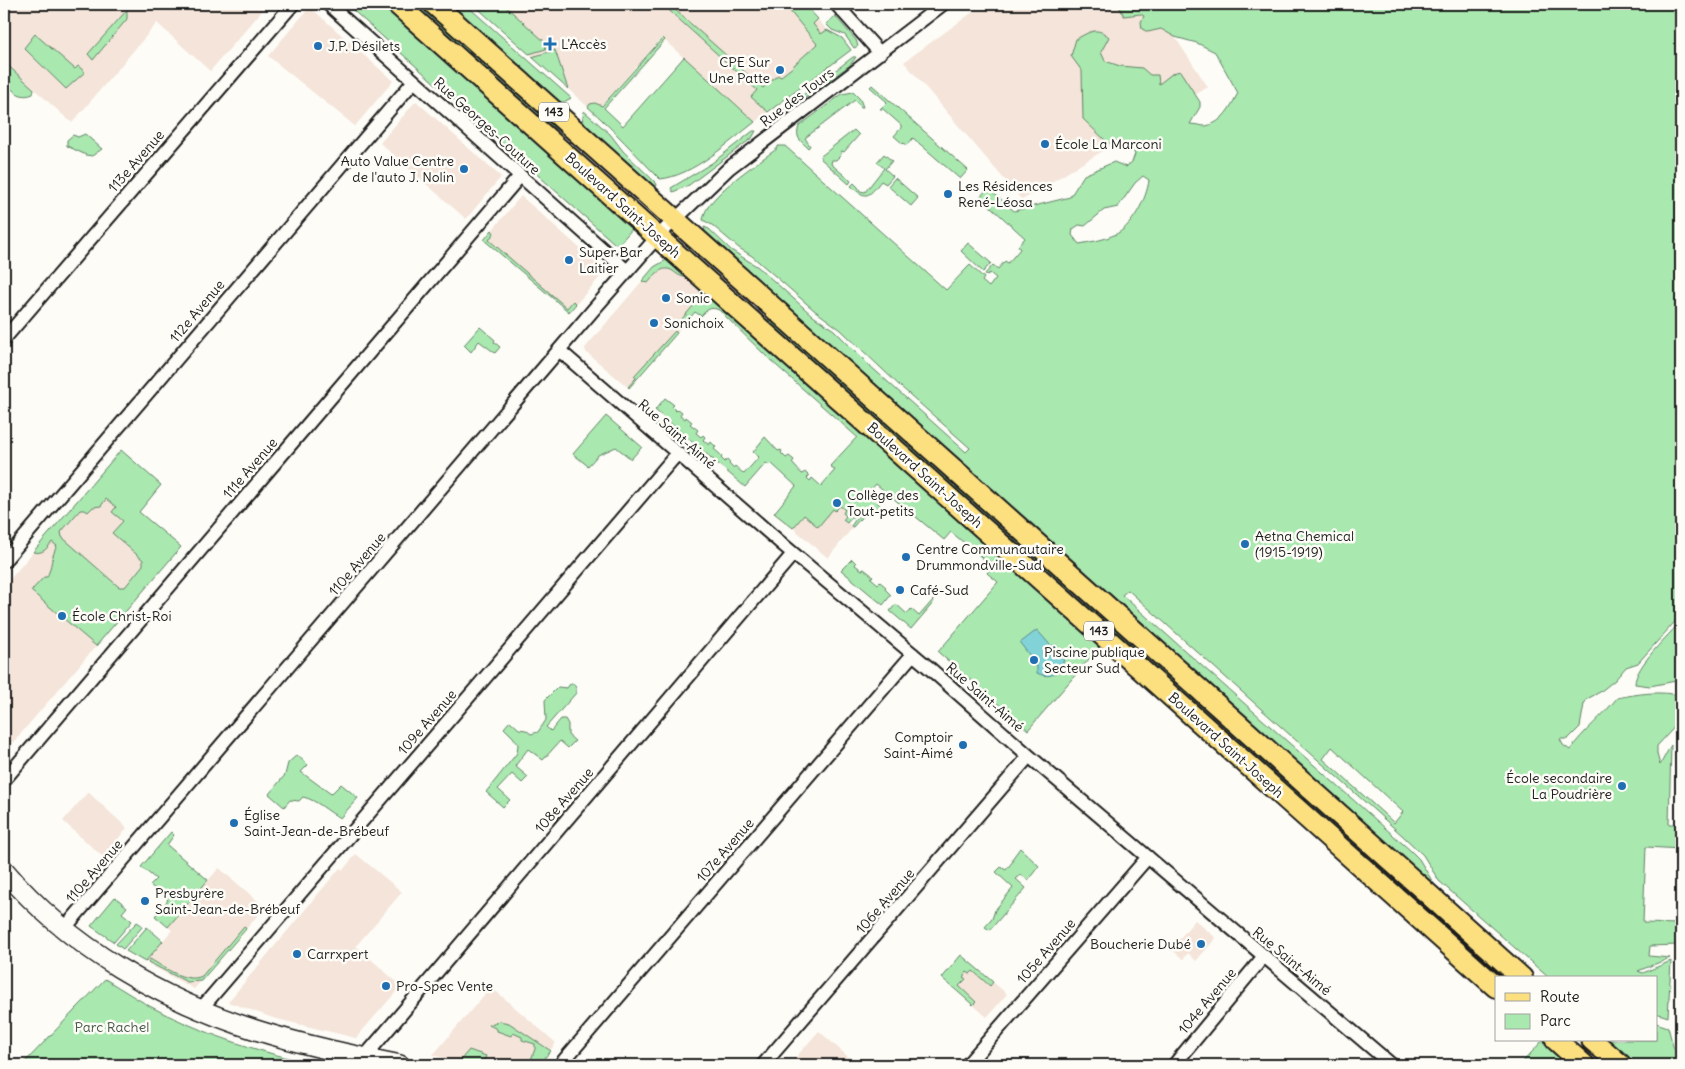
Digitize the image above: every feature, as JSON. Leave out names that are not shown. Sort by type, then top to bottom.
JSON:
[{"type":"main road","name":"Boulevard Saint-Joseph","points":[[397,4],[1495,986]]},
{"type":"main road","name":"Boulevard Saint-Joseph","points":[[434,4],[1520,976]]},
{"type":"main road","points":[[1558,1042],[1584,1065]]},
{"type":"main road","points":[[1594,1042],[1621,1065]]},
{"type":"street","name":"113e Avenue","points":[[4,339],[293,4]]},
{"type":"street","name":"Rue Georges-Couture","points":[[328,4],[627,271]]},
{"type":"street","points":[[836,4],[880,53]]},
{"type":"street","name":"Rue des Tours","points":[[674,220],[736,162],[943,4]]},
{"type":"street","name":"112e Avenue","points":[[4,561],[414,81]]},
{"type":"street","name":"111e Avenue","points":[[4,780],[520,176]]},
{"type":"street","name":"110e Avenue","points":[[64,929],[559,350],[674,220]]},
{"type":"street","name":"Rue Saint-Aimé","points":[[559,350],[677,454],[1392,1065]]},
{"type":"street","name":"109e Avenue","points":[[200,1010],[677,454]]},
{"type":"street","name":"108e Avenue","points":[[361,1061],[794,554]]},
{"type":"street","name":"107e Avenue","points":[[560,1065],[913,654]]},
{"type":"street","name":"106e Avenue","points":[[763,1065],[1029,756]]},
{"type":"street","name":"105e Avenue","points":[[967,1065],[1148,857]]},
{"type":"street","points":[[4,870],[38,906],[64,929],[106,959],[156,989],[200,1010],[274,1036],[361,1061],[400,1065]]},
{"type":"street","name":"104e Avenue","points":[[1174,1065],[1264,956]]},
{"type":"shaded area","points":[[4,4],[268,4],[210,71],[157,23],[72,123],[4,62]]},
{"type":"shaded area","points":[[480,4],[804,4],[827,30],[842,38],[851,50],[755,122],[662,38],[601,106],[590,104],[588,107],[477,6]]},
{"type":"shaded area","name":"École La Marconi","points":[[984,4],[1153,4],[1208,87],[1022,200],[904,62]]},
{"type":"shaded area","points":[[310,7],[393,81],[355,126],[268,56]]},
{"type":"shaded area","points":[[416,101],[501,177],[466,219],[380,143]]},
{"type":"shaded area","points":[[521,196],[601,267],[602,273],[600,277],[569,312],[484,240]]},
{"type":"shaded area","points":[[666,260],[711,293],[629,388],[586,352],[585,348],[654,267]]},
{"type":"shaded area","name":"École Christ-Roi","points":[[121,450],[161,485],[139,512],[181,547],[4,753],[4,586]]},
{"type":"shaded area","name":"Collège des Tout-petits","points":[[857,454],[883,476],[843,519],[853,527],[828,558],[793,528]]},
{"type":"shaded area","points":[[88,792],[127,828],[103,857],[63,821]]},
{"type":"shaded area","points":[[356,854],[402,892],[356,946],[401,986],[356,1038],[273,1018],[228,1002],[340,868],[343,870]]},
{"type":"shaded area","points":[[219,868],[265,907],[194,989],[145,962],[172,930],[168,927]]},
{"type":"shaded area","points":[[1195,920],[1216,938],[1196,961],[1188,953],[1183,959],[1171,949]]},
{"type":"shaded area","points":[[961,955],[1007,994],[987,1017],[942,978]]},
{"type":"shaded area","points":[[491,987],[556,1043],[538,1065],[468,1065],[433,1055]]},
{"type":"shaded area","points":[[819,1031],[847,1056],[859,1065],[789,1065]]},
{"type":"green space","points":[[346,4],[386,4],[633,224],[634,227],[618,245],[614,243]]},
{"type":"green space","points":[[410,4],[422,4],[565,132],[563,135],[519,101]]},
{"type":"green space","points":[[450,4],[465,4],[571,98],[564,102],[559,102]]},
{"type":"green space","points":[[473,4],[503,4],[545,42],[546,49],[529,54]]},
{"type":"green space","points":[[662,4],[677,4],[673,8],[763,88],[778,75],[780,77],[794,66],[817,44],[784,4],[804,4],[818,19],[813,24],[821,34],[827,30],[842,38],[851,50],[768,112],[751,97],[757,90]]},
{"type":"green space","points":[[1118,4],[1681,4],[1681,615],[1638,663],[1626,667],[1615,680],[1600,692],[1587,699],[1584,704],[1580,727],[1568,739],[1560,739],[1563,745],[1570,750],[1617,698],[1657,693],[1681,696],[1681,720],[1657,746],[1657,754],[1660,765],[1671,745],[1669,824],[1681,824],[1681,849],[1646,847],[1643,923],[1679,924],[1678,945],[1650,946],[1649,956],[1670,958],[1638,971],[1643,973],[1671,961],[1668,1017],[1658,1014],[1658,976],[1547,976],[1439,881],[1423,855],[1403,836],[1128,590],[1122,595],[1411,851],[1419,859],[1434,884],[705,231],[704,227],[709,229],[731,250],[758,267],[813,316],[834,330],[869,365],[966,452],[970,448],[841,330],[814,310],[752,256],[703,220],[706,211],[712,201],[722,191],[746,171],[778,148],[778,146],[785,146],[946,290],[970,265],[984,278],[982,281],[989,287],[996,278],[990,273],[985,274],[993,265],[998,269],[1005,261],[1008,263],[1020,249],[1018,246],[1025,238],[980,197],[988,188],[1014,211],[1070,197],[1084,175],[1114,162],[1126,167],[1132,162],[1135,154],[1126,144],[1108,143],[1083,119],[1082,71],[1071,56],[1076,39],[1093,31],[1104,34],[1109,37],[1101,52],[1105,61],[1120,66],[1142,68],[1150,75],[1158,75],[1159,84],[1173,73],[1180,71],[1200,102],[1200,107],[1190,124],[1206,126],[1222,118],[1238,93],[1215,52],[1197,43],[1175,37],[1161,29],[1148,32],[1142,29],[1141,22],[1144,16],[1140,14],[1124,16]],"holes":[[[1143,176],[1149,180],[1138,212],[1127,226],[1110,237],[1079,244],[1072,235],[1073,229],[1079,225],[1085,226],[1104,210],[1118,207],[1135,183]],[[1332,747],[1403,812],[1394,823],[1323,759]]]},
{"type":"green space","points":[[127,10],[127,19],[93,60],[88,54]]},
{"type":"green space","points":[[835,16],[856,40],[858,46],[854,48],[845,35],[832,30],[826,24]]},
{"type":"green space","points":[[35,34],[75,69],[78,66],[85,72],[66,89],[24,48]]},
{"type":"green space","points":[[663,38],[665,40],[604,108],[623,126],[684,57],[755,122],[698,165],[672,177],[660,179],[588,107],[590,104],[595,103],[602,106]]},
{"type":"green space","points":[[555,50],[568,89],[532,57]]},
{"type":"green space","points":[[853,57],[856,57],[850,65],[784,114],[775,116]]},
{"type":"green space","points":[[4,62],[34,89],[33,94],[22,95],[7,85],[4,89]]},
{"type":"green space","points":[[872,85],[968,170],[960,179],[913,138],[907,145],[894,136],[901,128],[901,125],[883,109],[880,109],[887,102],[870,87]]},
{"type":"green space","points":[[853,92],[860,99],[863,107],[855,100],[805,138],[810,146],[808,148],[798,136],[799,126],[842,94]]},
{"type":"green space","points":[[584,111],[610,134],[623,151],[657,184],[656,188],[582,122]]},
{"type":"green space","points":[[854,130],[859,135],[844,152],[841,151],[841,155],[836,160],[832,160],[831,164],[851,181],[849,184],[821,159],[821,156]]},
{"type":"green space","points":[[753,131],[756,131],[752,138],[689,185],[673,192],[671,188],[712,163]]},
{"type":"green space","points":[[85,134],[102,149],[92,156],[67,146],[67,140],[73,135],[78,137]]},
{"type":"green space","points":[[884,154],[892,161],[885,169],[893,176],[886,184],[881,181],[868,195],[861,194],[851,186],[854,183],[860,191],[865,192],[884,168],[877,162]]},
{"type":"green space","points":[[895,178],[918,198],[911,206],[888,186]]},
{"type":"green space","points":[[492,230],[494,233],[489,240],[567,308],[573,301],[576,304],[569,312],[484,240]]},
{"type":"green space","points":[[968,243],[991,263],[983,272],[961,251]]},
{"type":"green space","points":[[666,260],[689,274],[684,277],[669,269],[665,269],[648,283],[642,281],[654,267]]},
{"type":"green space","points":[[702,289],[1102,644],[1028,730],[938,652],[998,582],[987,573],[992,566],[951,532],[944,540],[876,484],[868,493],[883,508],[880,511],[872,505],[853,527],[851,526],[858,516],[855,514],[847,523],[843,520],[846,516],[843,513],[845,510],[840,506],[835,511],[833,509],[818,527],[804,515],[793,528],[774,513],[796,486],[771,463],[769,465],[766,463],[745,487],[655,410],[665,398],[674,405],[672,407],[676,411],[678,409],[682,412],[680,415],[692,422],[690,424],[698,430],[696,433],[701,437],[703,435],[705,437],[703,440],[709,445],[711,442],[716,447],[714,449],[722,456],[721,458],[725,462],[727,459],[733,468],[735,466],[744,474],[759,457],[753,452],[765,437],[778,451],[782,451],[781,453],[786,458],[789,456],[794,460],[792,463],[802,474],[805,472],[809,476],[807,478],[810,481],[812,478],[821,486],[835,470],[830,466],[857,437],[768,358],[719,310],[707,310],[701,316],[695,312],[682,327],[680,326],[682,323],[680,321],[702,296],[700,293]]},
{"type":"green space","points":[[768,319],[810,351],[1508,976],[1497,976],[766,322]]},
{"type":"green space","points":[[480,327],[500,347],[495,353],[479,341],[471,352],[464,345]]},
{"type":"green space","points":[[675,331],[677,333],[629,388],[636,378],[634,376]]},
{"type":"green space","points":[[606,416],[642,447],[631,459],[616,447],[598,455],[588,466],[573,454]]},
{"type":"green space","points":[[121,450],[161,485],[139,512],[181,547],[96,646],[31,591],[44,577],[47,577],[57,546],[52,542],[44,551],[33,552]],"holes":[[[106,499],[116,507],[112,512],[123,521],[112,533],[143,560],[143,565],[125,587],[119,587],[62,537],[61,532],[80,510],[88,512],[93,507],[101,506]]]},
{"type":"green space","points":[[852,559],[856,563],[855,565],[873,576],[871,578],[878,584],[880,582],[886,587],[885,589],[891,595],[883,605],[841,570]]},
{"type":"green space","points":[[933,600],[934,602],[911,629],[890,611],[896,604],[907,614],[911,609],[919,616]]},
{"type":"green space","points":[[1681,621],[1681,680],[1650,686],[1635,684],[1636,677],[1646,660]]},
{"type":"green space","points":[[570,684],[574,684],[576,693],[546,727],[551,731],[561,719],[565,719],[568,724],[568,735],[575,741],[568,748],[560,741],[543,760],[528,749],[515,766],[528,777],[522,783],[512,774],[498,789],[510,800],[503,807],[486,792],[517,753],[518,744],[504,728],[510,721],[519,729],[526,730],[531,734],[538,732],[546,720],[545,700],[558,687],[567,688]]},
{"type":"green space","points":[[297,755],[308,765],[301,772],[331,794],[341,784],[358,798],[340,818],[318,803],[303,797],[299,801],[290,800],[284,807],[269,794],[285,775],[288,763]]},
{"type":"green space","points":[[171,832],[174,835],[167,845],[208,880],[168,927],[155,916],[168,900],[150,885],[156,879],[141,867]]},
{"type":"green space","points":[[1020,848],[1039,866],[1028,880],[1021,875],[1016,879],[1026,888],[990,930],[985,927],[992,919],[995,910],[1013,888],[996,872],[1001,867],[1006,870]]},
{"type":"green space","points":[[115,897],[127,907],[122,913],[132,921],[114,942],[91,926]]},
{"type":"green space","points":[[137,922],[143,926],[123,949],[116,944]]},
{"type":"green space","points":[[244,926],[246,929],[201,981],[187,982],[148,962],[150,959],[168,970],[189,978],[202,976]]},
{"type":"green space","points":[[147,927],[163,941],[145,962],[126,951]]},
{"type":"green space","points":[[961,955],[993,982],[990,986],[973,971],[970,974],[967,972],[963,977],[966,979],[959,986],[976,1002],[973,1005],[942,978]]},
{"type":"green space","name":"Parc Rachel","points":[[105,979],[150,1006],[182,1022],[236,1043],[309,1063],[309,1065],[4,1065],[24,1063]]},
{"type":"green space","points":[[499,1021],[509,1023],[551,1051],[538,1065],[529,1065],[535,1044],[522,1040],[522,1037],[513,1033],[511,1036],[497,1031],[497,1029],[489,1025]]},
{"type":"green space","points":[[1658,1024],[1668,1027],[1673,1046],[1681,1059],[1681,1065],[1637,1065],[1611,1042],[1658,1042]]},
{"type":"green space","points":[[1541,1042],[1547,1042],[1573,1065],[1520,1065]]},
{"type":"green space","points":[[469,1050],[486,1056],[483,1065],[460,1063]]},
{"type":"water","points":[[1037,630],[1051,646],[1056,645],[1056,652],[1063,652],[1062,668],[1056,673],[1047,676],[1037,673],[1037,666],[1032,665],[1034,661],[1020,643]]},
{"type":"place","name":"L'Accès","points":[[550,44]]},
{"type":"place","name":"J.P. Désilets","points":[[318,46]]},
{"type":"place","name":"CPE Sur Une Patte","points":[[780,70]]},
{"type":"place","name":"École La Marconi","points":[[1045,144]]},
{"type":"place","name":"Auto Value Centre de l'auto J. Nolin","points":[[464,169]]},
{"type":"place","name":"Les Résidences René-Léosa","points":[[948,194]]},
{"type":"place","name":"Super Bar Laitier","points":[[569,260]]},
{"type":"place","name":"Sonic","points":[[666,298]]},
{"type":"place","name":"Sonichoix","points":[[654,323]]},
{"type":"place","name":"Collège des Tout-petits","points":[[837,503]]},
{"type":"place","name":"Aetna Chemical (1915-1919)","points":[[1245,544]]},
{"type":"place","name":"Centre Communautaire Drummondville-Sud","points":[[906,557]]},
{"type":"place","name":"Café-Sud","points":[[900,590]]},
{"type":"place","name":"École Christ-Roi","points":[[62,616]]},
{"type":"place","name":"Piscine publique Secteur Sud","points":[[1034,660]]},
{"type":"place","name":"Comptoir Saint-Aimé","points":[[963,745]]},
{"type":"place","name":"École secondaire La Poudrière","points":[[1622,786]]},
{"type":"place","name":"Église Saint-Jean-de-Brébeuf","points":[[234,823]]},
{"type":"place","name":"Presbyrère Saint-Jean-de-Brébeuf","points":[[145,901]]},
{"type":"place","name":"Boucherie Dubé","points":[[1201,944]]},
{"type":"place","name":"Carrxpert","points":[[297,954]]},
{"type":"place","name":"Pro-Spec Vente","points":[[386,986]]}]
